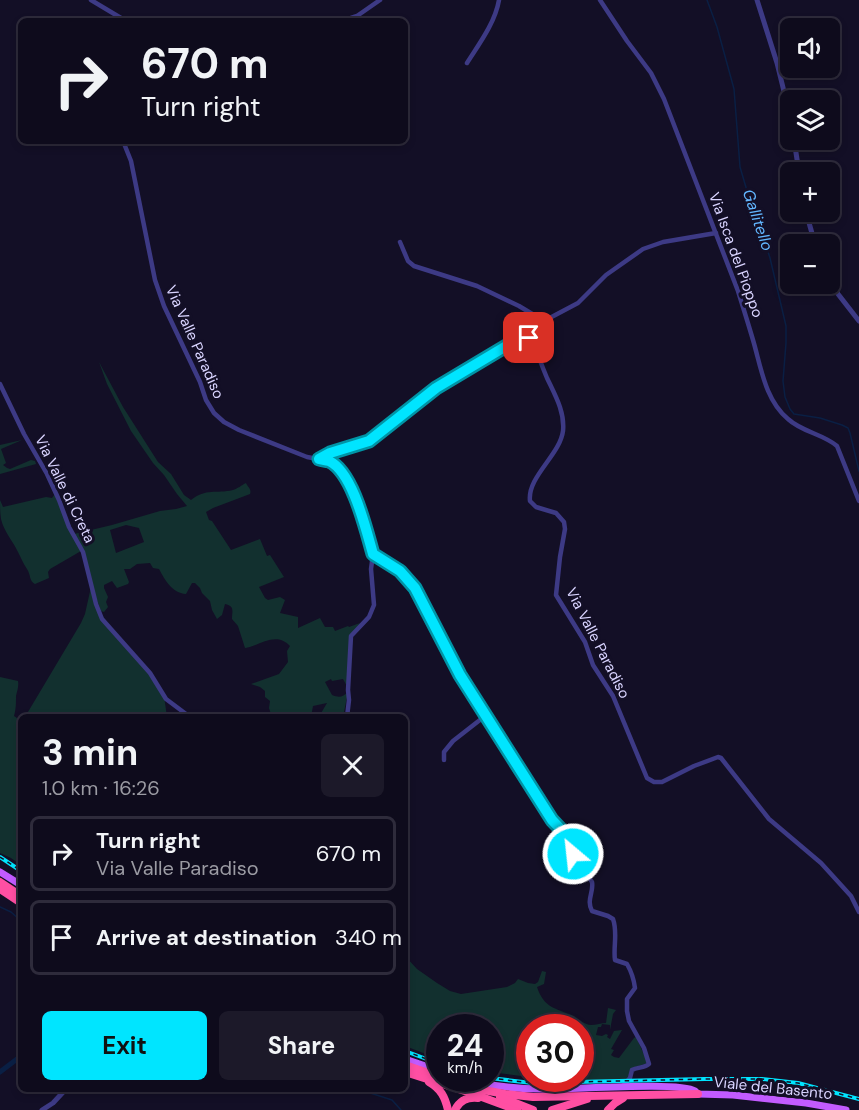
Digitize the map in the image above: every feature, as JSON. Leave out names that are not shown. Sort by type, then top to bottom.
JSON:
[{"type":"highway","points":[[0,882],[18,894]]},
{"type":"highway","points":[[0,889],[18,901]]},
{"type":"highway","points":[[408,1066],[426,1072]]},
{"type":"highway","points":[[408,1073],[517,1110]]},
{"type":"highway","points":[[408,1073],[435,1086],[444,1096],[448,1110]]},
{"type":"highway","points":[[486,1092],[533,1110]]},
{"type":"highway","points":[[495,1092],[518,1096],[698,1094]]},
{"type":"highway","points":[[552,1110],[580,1101],[607,1096]]},
{"type":"highway","points":[[608,1110],[619,1099],[632,1096]]},
{"type":"highway","points":[[455,1110],[461,1101],[471,1097],[500,1103]]},
{"type":"main road","points":[[0,872],[18,883]]},
{"type":"main road","points":[[408,1060],[426,1066]]},
{"type":"main road","name":"Viale del Basento","points":[[504,1086],[544,1089],[624,1085],[676,1088],[693,1090],[698,1094],[734,1095],[846,1110]]},
{"type":"street","points":[[91,0],[121,18]]},
{"type":"street","points":[[351,18],[380,0]]},
{"type":"street","points":[[467,63],[483,39],[499,0]]},
{"type":"street","name":"Via Isca del Pioppo","points":[[600,0],[657,83],[675,124],[747,318],[769,393],[788,419],[837,446],[859,501]]},
{"type":"street","points":[[757,0],[784,90]]},
{"type":"street","name":"Via Valle Paradiso","points":[[124,144],[140,197],[151,261],[164,306],[200,382],[206,400],[214,413],[224,422],[239,430],[307,457],[319,459],[330,453],[369,441],[436,388],[523,336],[529,338],[557,400],[563,422],[561,439],[533,485],[529,495],[530,501],[536,507],[556,513],[564,522],[565,530],[556,595],[585,642],[593,665],[613,696],[647,778],[654,782],[662,782],[694,766],[718,757],[721,758],[770,819],[821,863],[851,896],[859,912]]},
{"type":"street","points":[[400,242],[408,261],[414,266],[477,286],[544,321],[578,303],[606,275],[643,249],[663,242],[716,233]]},
{"type":"street","points":[[838,294],[859,321]]},
{"type":"street","name":"Via Valle di Creta","points":[[0,384],[19,425],[47,474],[69,527],[83,552],[102,619],[150,673],[166,699],[186,714]]},
{"type":"street","points":[[319,459],[329,461],[345,476],[358,504],[373,554],[374,605],[369,617],[351,636],[348,690],[350,700],[348,714]]},
{"type":"street","points":[[373,554],[400,571],[415,588],[460,675],[485,716],[552,820],[568,837],[573,854],[592,882],[589,906],[592,910],[613,919],[616,933],[615,960],[627,964],[635,988],[627,999],[629,1021],[644,1048],[649,1064],[632,1071],[624,1085]]},
{"type":"street","points":[[444,760],[444,752],[453,741],[485,716]]},
{"type":"street","points":[[42,1110],[63,1092]]},
{"type":"green space","points":[[99,362],[123,407],[158,462],[171,474],[184,495],[191,500],[206,493],[233,490],[246,483],[250,494],[206,512],[209,520],[212,521],[231,550],[260,539],[267,556],[270,555],[284,577],[259,587],[268,600],[280,597],[285,600],[280,613],[298,617],[298,628],[320,618],[325,627],[333,627],[335,631],[360,623],[353,634],[348,688],[343,679],[332,681],[331,679],[325,682],[332,695],[341,696],[348,692],[344,712],[321,714],[327,703],[313,706],[312,714],[271,714],[270,701],[265,697],[265,691],[251,684],[279,674],[288,662],[287,651],[290,646],[274,639],[245,648],[238,626],[232,619],[230,606],[225,604],[222,615],[217,619],[210,601],[195,583],[192,583],[186,594],[181,593],[173,589],[159,569],[153,568],[150,563],[137,564],[130,569],[124,569],[128,584],[117,588],[112,581],[104,585],[108,607],[104,612],[101,611],[84,551],[74,534],[187,506],[131,431],[107,384]],"holes":[[[126,525],[139,528],[144,542],[116,553],[110,530]]]},
{"type":"green space","points":[[22,440],[1,449],[6,463],[3,465],[10,469],[31,460],[36,464],[0,474],[0,445]]},
{"type":"green space","points":[[55,494],[81,551],[50,569],[49,578],[35,584],[2,524],[0,500],[3,507],[46,497],[52,498]]},
{"type":"green space","points":[[91,587],[98,611],[147,670],[164,696],[167,714],[27,714],[85,614]]},
{"type":"green space","points":[[0,677],[18,681],[14,716],[18,719],[18,863],[0,853]]},
{"type":"green space","points":[[408,959],[417,969],[437,983],[450,991],[461,994],[507,987],[518,979],[535,984],[542,971],[546,972],[544,984],[537,987],[540,994],[547,1003],[569,1014],[516,1014],[516,1075],[504,1074],[504,1014],[426,1014],[426,1054],[408,1047]]},
{"type":"green space","points":[[608,1008],[616,1010],[610,1030],[610,1025],[602,1024],[598,1027],[596,1035],[606,1034],[610,1039],[614,1031],[622,1030],[611,1049],[614,1050],[611,1055],[619,1058],[636,1037],[648,1063],[635,1067],[627,1080],[594,1081],[594,1025],[606,1023]]},
{"type":"waterway","name":"Gallitello","points":[[707,0],[734,89],[740,167],[770,258],[786,326],[783,381],[785,397],[794,414],[820,418],[848,428],[859,471]]},
{"type":"waterway","points":[[0,907],[18,918]]},
{"type":"waterway","points":[[0,1072],[18,1058]]},
{"type":"waterway","points":[[367,1092],[392,1100],[401,1110]]},
{"type":"railway","points":[[0,857],[18,869]]},
{"type":"railway","points":[[408,1052],[426,1059]]},
{"type":"railway","points":[[504,1080],[532,1083],[762,1079],[798,1083],[859,1099]]},
{"type":"route","points":[[529,338],[523,336],[436,388],[369,441],[330,453],[319,459],[329,461],[345,476],[358,504],[373,554],[400,571],[415,588],[460,675],[552,820],[568,837],[573,854]]}]
